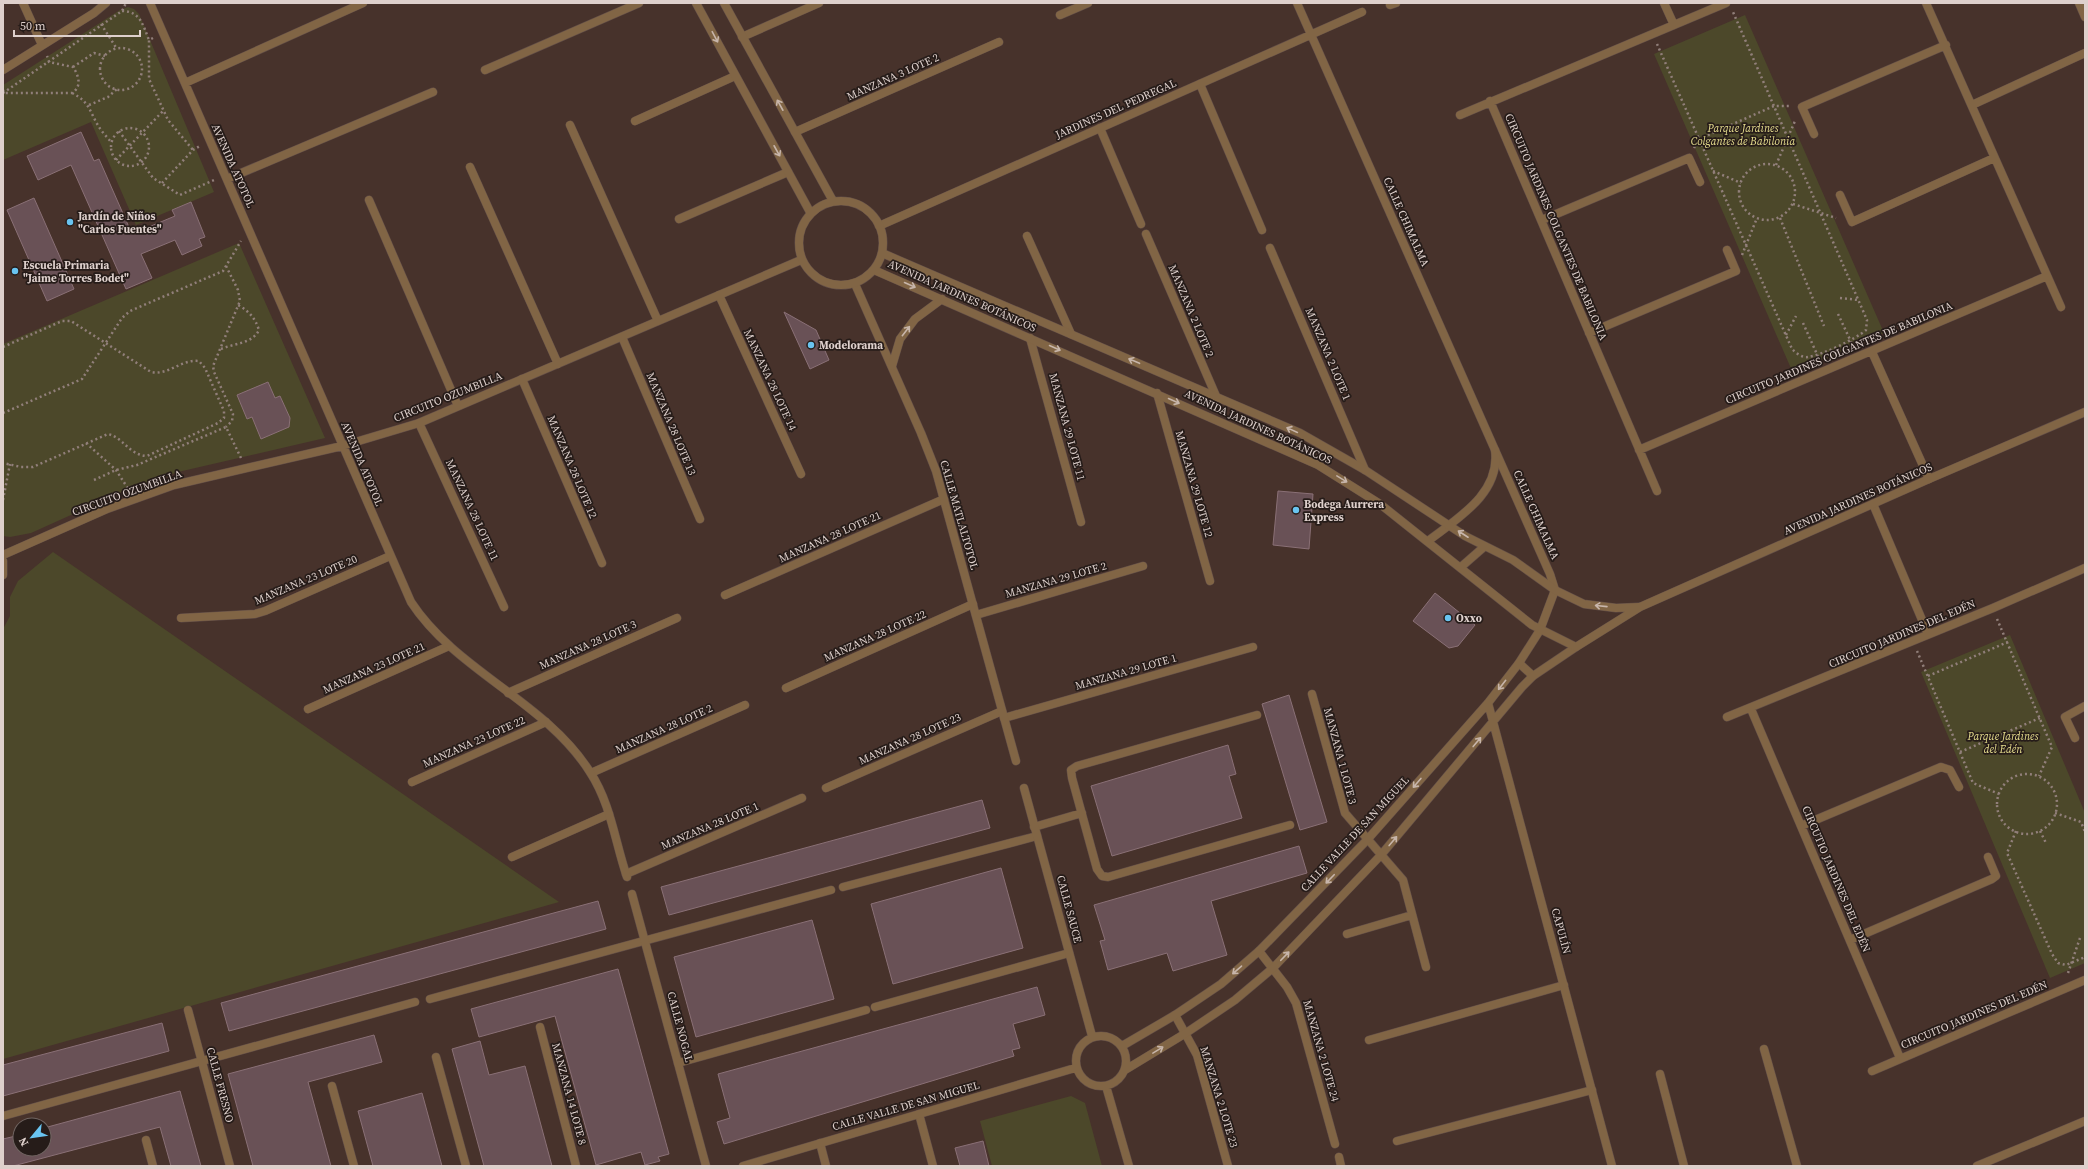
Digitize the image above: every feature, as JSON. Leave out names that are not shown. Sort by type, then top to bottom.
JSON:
[{"type":"street","points":[[23,3],[42,45]]},
{"type":"street","points":[[3,70],[94,13],[106,3]]},
{"type":"street","name":"AVENIDA ATOTOL","points":[[150,3],[162,34],[249,228],[342,446],[411,602],[420,616],[448,646],[546,722],[572,747],[591,773],[609,814],[627,876]]},
{"type":"street","points":[[185,83],[363,3]]},
{"type":"street","points":[[486,70],[639,3]]},
{"type":"street","points":[[696,3],[810,212]]},
{"type":"street","points":[[724,3],[833,201]]},
{"type":"street","points":[[742,37],[819,3]]},
{"type":"street","points":[[1060,15],[1088,3]]},
{"type":"street","name":"CALLE CHIMALMA","points":[[1297,3],[1550,574],[1555,590]]},
{"type":"street","points":[[1664,3],[1674,25]]},
{"type":"street","points":[[1460,115],[1726,3]]},
{"type":"street","points":[[1926,3],[1946,45],[1994,158],[2061,308]]},
{"type":"street","points":[[2079,3],[2085,17]]},
{"type":"street","name":"JARDINES DEL PEDREGAL","points":[[879,226],[1362,12]]},
{"type":"street","name":"MANZANA 3 LOTE 2","points":[[795,132],[999,42]]},
{"type":"street","points":[[1814,134],[1802,107],[1946,45]]},
{"type":"street","points":[[1972,105],[2085,53]]},
{"type":"street","points":[[635,121],[735,76]]},
{"type":"street","points":[[1200,84],[1262,230]]},
{"type":"street","points":[[226,178],[433,92]]},
{"type":"street","name":"CIRCUITO JARDINES COLGANTES DE BABILONIA","points":[[1490,102],[1542,220],[1657,491]]},
{"type":"street","points":[[570,125],[658,321]]},
{"type":"street","points":[[1100,128],[1141,224]]},
{"type":"street","points":[[1542,220],[1689,158],[1700,182]]},
{"type":"street","points":[[1840,195],[1852,222],[1994,158]]},
{"type":"street","points":[[470,167],[558,364]]},
{"type":"street","points":[[678,219],[788,172]]},
{"type":"street","points":[[369,200],[458,406]]},
{"type":"street","points":[[833,201],[851,202],[863,208],[868,211],[879,226],[883,239],[882,252],[874,270],[855,284],[834,286],[814,277],[801,260],[798,235],[810,212],[833,201]]},
{"type":"street","name":"MANZANA 2 LOTE 2","points":[[1146,234],[1216,396]]},
{"type":"street","points":[[1027,236],[1071,334]]},
{"type":"street","name":"MANZANA 2 LOTE 1","points":[[1270,248],[1365,470]]},
{"type":"street","points":[[1589,333],[1736,271],[1728,250]]},
{"type":"street","name":"AVENIDA JARDINES BOTÁNICOS","points":[[882,252],[1216,396],[1300,434],[1365,470],[1449,525],[1513,560],[1555,590],[1584,604],[1616,608],[1640,607]]},
{"type":"street","name":"CIRCUITO OZUMBILLA","points":[[3,555],[135,499],[174,485],[342,446],[419,423],[801,260]]},
{"type":"street","name":"AVENIDA JARDINES BOTÁNICOS","points":[[874,270],[1318,465],[1355,487],[1428,541],[1540,630],[1576,647],[1640,607],[1929,479],[2085,412]]},
{"type":"street","name":"CIRCUITO JARDINES COLGANTES DE BABILONIA","points":[[1640,450],[2047,276]]},
{"type":"street","name":"CALLE MATLALTOTOL","points":[[855,284],[929,453],[944,499],[1016,761]]},
{"type":"street","name":"MANZANA 28 LOTE 14","points":[[719,295],[801,474]]},
{"type":"street","points":[[892,366],[900,338],[915,319],[942,299]]},
{"type":"street","name":"MANZANA 28 LOTE 13","points":[[622,337],[700,519]]},
{"type":"street","name":"MANZANA 29 LOTE 11","points":[[1030,338],[1081,522]]},
{"type":"street","points":[[1872,352],[1929,479]]},
{"type":"street","name":"MANZANA 28 LOTE 12","points":[[522,379],[602,563]]},
{"type":"street","name":"MANZANA 29 LOTE 12","points":[[1157,394],[1210,581]]},
{"type":"street","name":"MANZANA 28 LOTE 11","points":[[419,423],[504,607]]},
{"type":"street","name":"CALLE CHIMALMA","points":[[1428,541],[1474,504],[1485,491],[1494,469],[1495,450]]},
{"type":"street","name":"MANZANA 28 LOTE 21","points":[[725,595],[944,499]]},
{"type":"street","points":[[1873,504],[1928,634]]},
{"type":"street","points":[[1461,567],[1485,546]]},
{"type":"street","name":"MANZANA 23 LOTE 20","points":[[181,618],[255,614],[390,556]]},
{"type":"street","points":[[3,560],[3,574]]},
{"type":"street","name":"MANZANA 29 LOTE 2","points":[[976,615],[1143,566]]},
{"type":"street","name":"CIRCUITO JARDINES DEL EDÉN","points":[[1727,718],[1993,608],[2085,568]]},
{"type":"street","name":"CALLE VALLE DE SAN MIGUEL","points":[[1122,1046],[1175,1015],[1221,984],[1259,951],[1367,840],[1488,702],[1519,663],[1540,630],[1555,590]]},
{"type":"street","name":"MANZANA 28 LOTE 22","points":[[786,688],[973,604]]},
{"type":"street","name":"MANZANA 28 LOTE 3","points":[[508,692],[677,618]]},
{"type":"street","name":"MANZANA 23 LOTE 21","points":[[308,709],[448,646]]},
{"type":"street","name":"MANZANA 29 LOTE 1","points":[[1003,715],[1253,647]]},
{"type":"street","points":[[1125,1070],[1126,1058],[1122,1046],[1114,1039],[1109,1037],[1103,1035],[1092,1036],[1081,1045],[1076,1052],[1075,1068],[1085,1081],[1095,1085],[1106,1086],[1117,1080],[1125,1070],[1186,1033],[1235,1000],[1274,968],[1381,855],[1493,723],[1513,697],[1533,676],[1576,647]]},
{"type":"street","points":[[1519,663],[1533,676]]},
{"type":"street","name":"MANZANA 1 LOTE 3","points":[[1312,694],[1345,813],[1402,880],[1426,967]]},
{"type":"street","name":"CAPULÍN","points":[[1488,702],[1612,1166]]},
{"type":"street","name":"MANZANA 28 LOTE 2","points":[[591,773],[745,705]]},
{"type":"street","points":[[2075,738],[2065,717],[2085,706]]},
{"type":"street","name":"CIRCUTIO JARDINES DEL EDÉN","points":[[1751,709],[1900,1058]]},
{"type":"street","name":"MANZANA 28 LOTE 23","points":[[826,788],[1003,715]]},
{"type":"street","points":[[1257,715],[1074,768],[1072,770],[1072,778],[1097,869],[1105,877],[1290,825]]},
{"type":"street","name":"MANZANA 23 LOTE 22","points":[[412,782],[546,722]]},
{"type":"street","points":[[1801,826],[1941,767],[1950,770],[1960,787]]},
{"type":"street","name":"CALLE SAUCE","points":[[1024,788],[1092,1036]]},
{"type":"street","name":"MANZANA 28 LOTE 1","points":[[627,876],[802,798]]},
{"type":"street","points":[[1034,827],[1082,813]]},
{"type":"street","points":[[512,857],[609,814]]},
{"type":"street","points":[[843,887],[1037,836]]},
{"type":"street","points":[[1850,940],[1992,879],[1996,876],[1996,872],[1988,857]]},
{"type":"street","points":[[430,999],[831,890]]},
{"type":"street","name":"CALLE NOGAL","points":[[632,894],[706,1166]]},
{"type":"street","points":[[1347,934],[1412,915]]},
{"type":"street","name":"MANZANA 2 LOTE 24","points":[[1259,951],[1274,968],[1292,993],[1296,1003],[1335,1144]]},
{"type":"street","points":[[875,1008],[1070,953]]},
{"type":"street","name":"CIRCUITO JARDINES DEL EDÉN","points":[[1872,1071],[2085,980]]},
{"type":"street","points":[[1369,1040],[1564,985]]},
{"type":"street","points":[[3,1116],[415,1002]]},
{"type":"street","name":"CALLE FRESNO","points":[[188,1010],[230,1166]]},
{"type":"street","points":[[678,1063],[866,1010]]},
{"type":"street","name":"MANZANA 2 LOTE 23","points":[[1175,1015],[1197,1055],[1228,1166]]},
{"type":"street","name":"MANZANA 14 LOTE 8","points":[[540,1027],[576,1166]]},
{"type":"street","points":[[1764,1049],[1797,1166]]},
{"type":"street","points":[[436,1056],[466,1166]]},
{"type":"street","name":"CALLE VALLE DE SAN MIGUEL","points":[[744,1166],[1075,1068]]},
{"type":"street","points":[[1660,1074],[1684,1166]]},
{"type":"street","points":[[332,1086],[354,1166]]},
{"type":"street","points":[[1106,1086],[1129,1166]]},
{"type":"street","points":[[1397,1141],[1592,1090]]},
{"type":"street","points":[[919,1114],[933,1166]]},
{"type":"street","points":[[1977,1166],[2085,1121]]},
{"type":"street","points":[[146,1140],[153,1166]]},
{"type":"street","points":[[820,1143],[826,1166]]},
{"type":"street","points":[[1339,1157],[1341,1166]]},
{"type":"path","points":[[3,92],[122,11],[126,3]]},
{"type":"path","points":[[1652,35],[1792,349],[1798,355],[1807,358],[1857,338],[1866,330],[1867,320],[1733,10]]},
{"type":"path","points":[[122,11],[131,11],[138,15],[149,40],[149,79],[168,120],[193,150]]},
{"type":"path","points":[[94,13],[117,49]]},
{"type":"path","points":[[149,40],[162,34]]},
{"type":"path","points":[[42,45],[49,62]]},
{"type":"path","points":[[117,49],[131,51],[137,55],[142,67],[139,80],[135,85],[123,90],[117,89],[106,83],[102,76],[101,69],[105,56],[117,49]]},
{"type":"path","points":[[73,68],[94,53],[105,56]]},
{"type":"path","points":[[49,62],[73,68],[78,75],[79,84],[76,90],[72,93]]},
{"type":"path","points":[[142,67],[149,68]]},
{"type":"path","points":[[89,106],[108,97],[117,89]]},
{"type":"path","points":[[3,92],[72,93],[82,98],[89,106],[100,128],[112,142]]},
{"type":"path","points":[[1740,183],[1689,158],[1699,139],[1774,106],[1802,107],[1776,165]]},
{"type":"path","points":[[116,160],[163,111]]},
{"type":"path","points":[[131,127],[143,132],[148,137],[150,150],[148,156],[142,162],[133,166],[127,166],[116,160],[113,155],[112,142],[118,131],[131,127]]},
{"type":"path","points":[[118,131],[153,178],[180,195],[226,178]]},
{"type":"path","points":[[162,183],[193,150],[210,140]]},
{"type":"path","points":[[1758,165],[1776,165],[1790,175],[1794,184],[1795,194],[1793,204],[1788,212],[1780,218],[1771,220],[1756,218],[1745,209],[1740,200],[1740,183],[1744,175],[1758,165]]},
{"type":"path","points":[[1793,204],[1821,214],[1852,222]]},
{"type":"path","points":[[1736,271],[1756,218]]},
{"type":"path","points":[[1780,218],[1824,326]]},
{"type":"path","points":[[3,413],[82,379],[122,318],[130,311],[222,271],[249,228]]},
{"type":"path","points":[[94,480],[116,470],[138,465],[226,427],[232,421],[233,414],[214,372],[214,366],[220,349],[240,301],[238,290],[226,266]]},
{"type":"path","points":[[1840,298],[1858,300]]},
{"type":"path","points":[[220,349],[234,343],[250,341],[255,338],[259,330],[256,322],[248,311],[238,305]]},
{"type":"path","points":[[1838,314],[1858,358]]},
{"type":"path","points":[[1786,335],[1796,316]]},
{"type":"path","points":[[3,347],[62,321],[71,321],[151,372],[164,372],[190,360],[199,361],[205,368],[224,411],[224,418],[218,423],[146,456],[140,456],[132,452],[116,436],[108,434],[33,467],[3,462]]},
{"type":"path","points":[[1803,323],[1825,372]]},
{"type":"path","points":[[226,427],[245,468]]},
{"type":"path","points":[[86,444],[116,470],[135,499]]},
{"type":"path","points":[[3,500],[10,464]]},
{"type":"path","points":[[1993,608],[2052,747],[2038,776]]},
{"type":"path","points":[[1912,641],[1973,783],[1999,794]]},
{"type":"path","points":[[1928,676],[2008,642]]},
{"type":"path","points":[[1960,752],[2040,718]]},
{"type":"path","points":[[2029,774],[2038,776],[2047,781],[2053,789],[2056,798],[2055,813],[2048,825],[2040,831],[2030,834],[2016,831],[2004,822],[1999,814],[1997,804],[1999,794],[2003,786],[2010,779],[2019,775],[2029,774]]},
{"type":"path","points":[[2055,813],[2081,822],[2085,832]]},
{"type":"path","points":[[2016,831],[2008,853],[2052,954],[2058,962],[2066,965],[2085,957]]},
{"type":"path","points":[[2040,831],[2046,843]]},
{"type":"path","points":[[2062,990],[2080,938]]},
{"type":"green space","points":[[128,7],[134,9],[139,14],[214,192],[136,225],[91,122],[3,160],[3,85],[120,10]]},
{"type":"green space","name":"Parque Jardines Colgantes de Babilonia","points":[[1745,15],[1884,333],[1793,373],[1654,54]]},
{"type":"green space","points":[[239,243],[325,438],[178,472],[122,492],[31,533],[10,537],[3,536],[3,344]]},
{"type":"green space","points":[[53,552],[559,902],[3,1059],[3,629],[10,616],[10,597],[18,581]]},
{"type":"green space","name":"Parque Jardines del Edén","points":[[2010,635],[2085,813],[2085,963],[2050,978],[1921,672]]},
{"type":"green space","points":[[1071,1096],[1085,1103],[1102,1166],[992,1166],[980,1121]]},
{"type":"building","points":[[81,132],[94,161],[99,159],[132,234],[175,216],[172,210],[191,202],[205,237],[199,239],[202,246],[182,255],[175,240],[141,254],[152,278],[126,289],[71,165],[38,180],[27,156]]},
{"type":"building","points":[[34,198],[74,289],[47,301],[7,210]]},
{"type":"building","name":"Modelorama","points":[[784,312],[816,330],[829,360],[810,369]]},
{"type":"building","points":[[268,382],[275,398],[280,396],[290,418],[289,427],[261,439],[252,417],[247,419],[237,395]]},
{"type":"building","points":[[1278,491],[1313,494],[1309,549],[1273,545]]},
{"type":"building","points":[[1435,593],[1475,625],[1458,646],[1449,648],[1413,621]]},
{"type":"building","points":[[1289,695],[1327,822],[1300,830],[1262,704]]},
{"type":"building","points":[[1228,745],[1236,774],[1229,776],[1242,818],[1112,856],[1091,786]]},
{"type":"building","points":[[982,800],[990,828],[669,915],[661,887]]},
{"type":"building","points":[[1299,846],[1307,873],[1211,901],[1227,955],[1173,971],[1167,953],[1108,970],[1100,941],[1105,940],[1094,905]]},
{"type":"building","points":[[1001,868],[1023,948],[893,984],[871,904]]},
{"type":"building","points":[[598,901],[606,929],[229,1031],[221,1003]]},
{"type":"building","points":[[812,920],[834,999],[696,1037],[674,957]]},
{"type":"building","points":[[618,969],[669,1154],[658,1157],[660,1161],[645,1165],[641,1152],[596,1165],[555,1016],[479,1037],[471,1009]]},
{"type":"building","points":[[1037,987],[1045,1015],[1013,1024],[1020,1048],[1012,1050],[1014,1056],[724,1144],[717,1122],[730,1118],[718,1074]]},
{"type":"building","points":[[162,1023],[169,1051],[3,1096],[3,1065]]},
{"type":"building","points":[[374,1035],[382,1062],[308,1082],[331,1166],[253,1166],[228,1074]]},
{"type":"building","points":[[480,1041],[489,1075],[525,1066],[552,1166],[484,1166],[452,1049]]},
{"type":"building","points":[[180,1091],[201,1166],[171,1166],[160,1127],[52,1156],[52,1126]]},
{"type":"building","points":[[422,1093],[442,1166],[373,1166],[358,1111]]},
{"type":"building","points":[[12,1137],[12,1157],[47,1157],[13,1166],[3,1166],[3,1139]]},
{"type":"building","points":[[983,1141],[989,1166],[960,1166],[955,1148]]},
{"type":"place","name":"Jardín de Niños \"Carlos Fuentes\"","points":[[70,222]]},
{"type":"place","name":"Escuela Primaria \"Jaime Torres Bodet\"","points":[[15,271]]},
{"type":"place","name":"Modelorama","points":[[811,345]]},
{"type":"place","name":"Bodega Aurrera Express","points":[[1296,510]]},
{"type":"place","name":"Oxxo","points":[[1448,618]]}]
